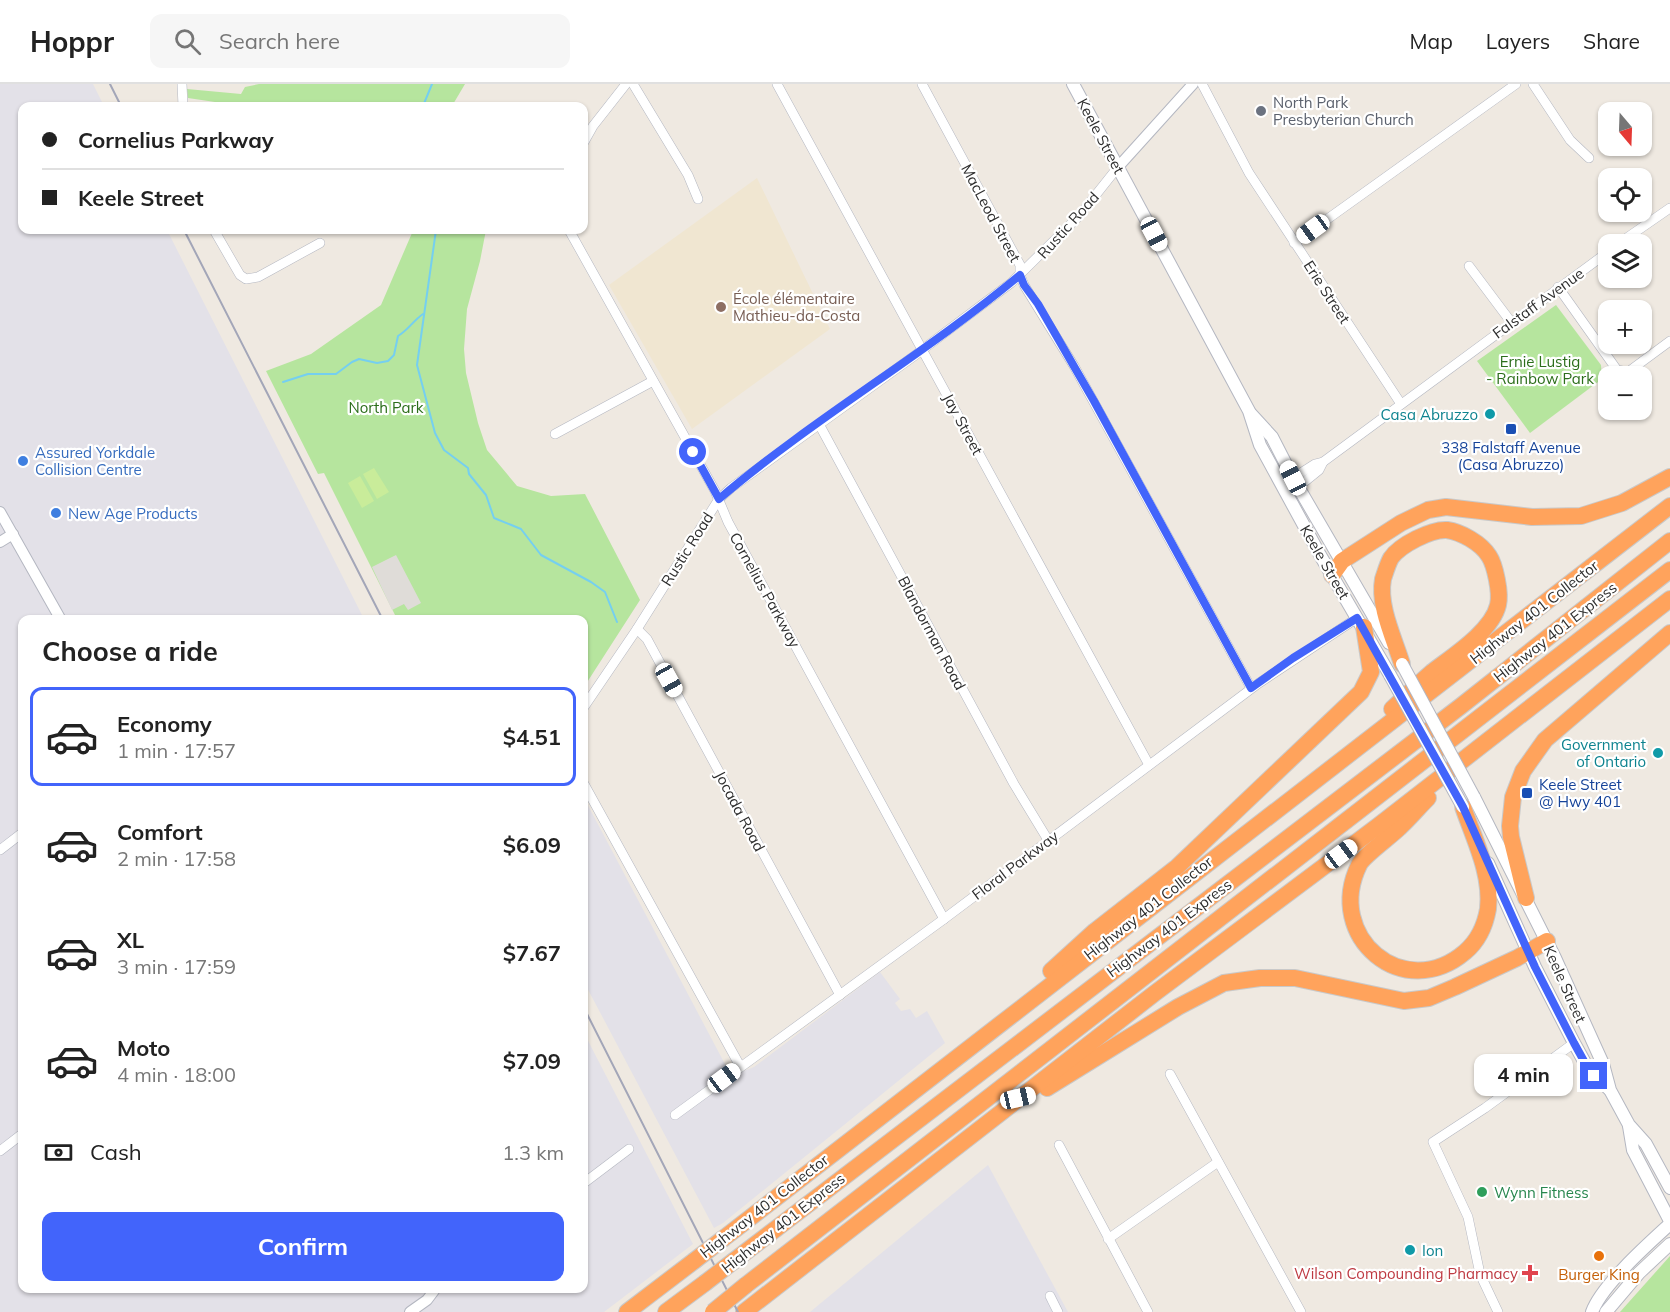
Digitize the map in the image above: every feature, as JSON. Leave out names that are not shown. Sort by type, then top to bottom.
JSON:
[{"type":"highway","points":[[1332,575],[1342,561],[1401,523],[1428,510],[1446,507],[1532,517],[1581,516],[1622,503],[1670,477]]},
{"type":"highway","name":"Highway 401 Collector","points":[[627,1312],[1670,506]]},
{"type":"highway","points":[[1296,795],[1431,674],[1475,639],[1487,625],[1498,605],[1497,579],[1489,555],[1470,538],[1446,530],[1426,535],[1405,544],[1391,558],[1383,580],[1383,593],[1396,669]]},
{"type":"highway","name":"Highway 401 Express","points":[[666,1312],[1451,713],[1670,540]]},
{"type":"highway","name":"Highway 401 Express","points":[[712,1312],[1670,570]]},
{"type":"highway","points":[[750,1308],[1018,1098],[1465,759],[1670,598]]},
{"type":"highway","points":[[969,1046],[1095,931],[1177,867],[1361,692],[1371,672],[1360,622]]},
{"type":"highway","points":[[1526,898],[1510,826],[1513,797],[1523,771],[1545,740],[1670,633]]},
{"type":"highway","points":[[1465,759],[1401,827],[1359,863],[1352,887],[1350,912],[1356,933],[1373,954],[1384,962],[1405,969],[1424,971],[1438,968],[1457,959],[1473,945],[1484,927],[1488,907],[1485,870],[1469,802]]},
{"type":"highway","points":[[1018,1098],[1038,1094],[1178,1007],[1224,983],[1260,978],[1295,978],[1404,1001],[1429,998],[1547,941]]},
{"type":"main road","name":"Keele Street","points":[[1073,84],[1249,411],[1260,445],[1277,476],[1360,622],[1396,669]]},
{"type":"main road","name":"Keele Street","points":[[1249,411],[1272,437],[1342,561],[1396,669],[1469,802],[1526,898],[1603,1064],[1610,1090],[1629,1125],[1646,1144],[1670,1188]]},
{"type":"main road","name":"Keele Street","points":[[1469,802],[1528,951],[1590,1072],[1610,1090]]},
{"type":"main road","name":"Keele Street","points":[[1629,1125],[1633,1150],[1670,1222]]},
{"type":"main road","points":[[1592,1312],[1595,1302],[1670,1222]]},
{"type":"main road","points":[[1606,1312],[1639,1273],[1670,1244]]},
{"type":"street","points":[[182,84],[183,102]]},
{"type":"street","points":[[588,135],[626,84]]},
{"type":"street","points":[[633,84],[688,175],[698,199]]},
{"type":"street","name":"Jay Street","points":[[777,84],[1149,765]]},
{"type":"street","name":"MacLeod Street","points":[[922,84],[1020,264],[1020,275],[1024,285],[1055,333],[1118,444],[1251,688]]},
{"type":"street","name":"Rustic Road","points":[[588,701],[719,499],[1020,275],[1079,216],[1118,168],[1193,84]]},
{"type":"street","name":"Erie Street","points":[[1203,84],[1249,173],[1401,404]]},
{"type":"street","points":[[1294,243],[1516,84]]},
{"type":"street","points":[[1533,84],[1570,140],[1589,158]]},
{"type":"street","points":[[1632,234],[1670,208]]},
{"type":"street","points":[[216,234],[230,259],[246,279],[258,277],[320,243]]},
{"type":"street","name":"Cornelius Parkway","points":[[571,234],[719,499],[728,522],[944,919]]},
{"type":"street","name":"Falstaff Avenue","points":[[1296,482],[1319,470],[1323,462],[1598,259]]},
{"type":"street","points":[[1468,266],[1510,322]]},
{"type":"street","points":[[1558,287],[1617,370],[1628,372],[1670,341]]},
{"type":"street","points":[[555,434],[653,381]]},
{"type":"street","name":"Blandorman Road","points":[[819,424],[1014,784],[1048,840]]},
{"type":"street","points":[[1277,476],[1296,482]]},
{"type":"street","points":[[0,512],[58,615]]},
{"type":"street","points":[[0,542],[13,534]]},
{"type":"street","name":"Floral Parkway","points":[[675,1115],[944,919],[1251,688],[1293,658],[1360,622]]},
{"type":"street","name":"Jocada Road","points":[[637,628],[646,639],[840,995]]},
{"type":"street","points":[[588,791],[740,1066]]},
{"type":"street","points":[[0,850],[18,836]]},
{"type":"street","points":[[1498,1312],[1480,1274],[1468,1217],[1433,1142],[1485,1108],[1574,1043]]},
{"type":"street","points":[[1170,1074],[1301,1312]]},
{"type":"street","points":[[0,1150],[18,1137]]},
{"type":"street","points":[[1059,1145],[1148,1312]]},
{"type":"street","points":[[588,1180],[629,1149]]},
{"type":"street","points":[[1108,1239],[1218,1162]]},
{"type":"street","points":[[410,1312],[427,1300],[432,1293]]},
{"type":"street","points":[[1050,1296],[1058,1312]]},
{"type":"shaded area","points":[[0,84],[93,84],[102,102],[18,102],[18,234],[169,234],[362,615],[18,615],[18,1293],[588,1293],[588,1041],[693,1244],[604,1312],[0,1312]]},
{"type":"shaded area","name":"École élémentaire Mathieu-da-Costa","points":[[757,178],[830,329],[692,429],[609,285]]},
{"type":"shaded area","points":[[396,555],[421,603],[408,610],[404,604],[392,610],[372,567]]},
{"type":"shaded area","points":[[588,806],[726,1066],[736,1074],[754,1067],[880,972],[900,999],[895,1003],[901,1011],[910,1009],[916,1018],[927,1011],[945,1043],[714,1228],[588,990]]},
{"type":"shaded area","points":[[988,1165],[1068,1312],[810,1312]]},
{"type":"green space","points":[[259,84],[465,84],[454,102],[215,102],[188,98],[187,89],[241,94],[245,87]]},
{"type":"green space","name":"North Park","points":[[412,234],[485,234],[467,309],[464,349],[466,373],[487,450],[517,486],[551,496],[585,494],[640,600],[588,681],[588,615],[395,615],[324,473],[318,474],[266,371],[311,354],[381,305]]},
{"type":"green space","name":"Ernie Lustig - Rainbow Park","points":[[1556,305],[1601,366],[1598,366],[1598,382],[1530,433],[1477,361]]},
{"type":"green space","points":[[374,468],[389,492],[377,499],[363,474]]},
{"type":"green space","points":[[360,476],[374,501],[362,508],[348,483]]},
{"type":"green space","points":[[1670,1256],[1670,1312],[1620,1312]]},
{"type":"waterway","points":[[425,102],[432,84]]},
{"type":"waterway","points":[[435,234],[417,365],[435,433],[444,450],[468,468],[469,474],[486,495],[494,518],[521,529],[541,555],[605,592],[617,622]]},
{"type":"waterway","points":[[283,382],[308,374],[336,374],[359,359],[377,363],[388,361],[394,355],[398,336],[423,314]]},
{"type":"railway","points":[[110,84],[119,102]]},
{"type":"railway","points":[[186,234],[380,615]]},
{"type":"railway","points":[[588,1016],[738,1312]]},
{"type":"place","name":"North Park Presbyterian Church","points":[[1261,111]]},
{"type":"place","name":"École élémentaire Mathieu-da-Costa","points":[[721,307]]},
{"type":"place","name":"Casa Abruzzo","points":[[1490,414]]},
{"type":"place","name":"338 Falstaff Avenue (Casa Abruzzo)","points":[[1511,429]]},
{"type":"place","name":"Assured Yorkdale Collision Centre","points":[[23,461]]},
{"type":"place","name":"New Age Products","points":[[56,513]]},
{"type":"place","name":"Government of Ontario","points":[[1658,753]]},
{"type":"place","name":"Keele Street @ Hwy 401","points":[[1527,793]]},
{"type":"place","name":"Wynn Fitness","points":[[1482,1192]]},
{"type":"place","name":"Ion","points":[[1410,1250]]},
{"type":"place","name":"Burger King","points":[[1599,1256]]},
{"type":"place","name":"Wilson Compounding Pharmacy","points":[[1530,1273]]},
{"type":"route","points":[[693,452],[719,499],[1020,275],[1094,401],[1251,688],[1293,658],[1357,618],[1463,807],[1535,967],[1574,1043],[1594,1076]]}]
